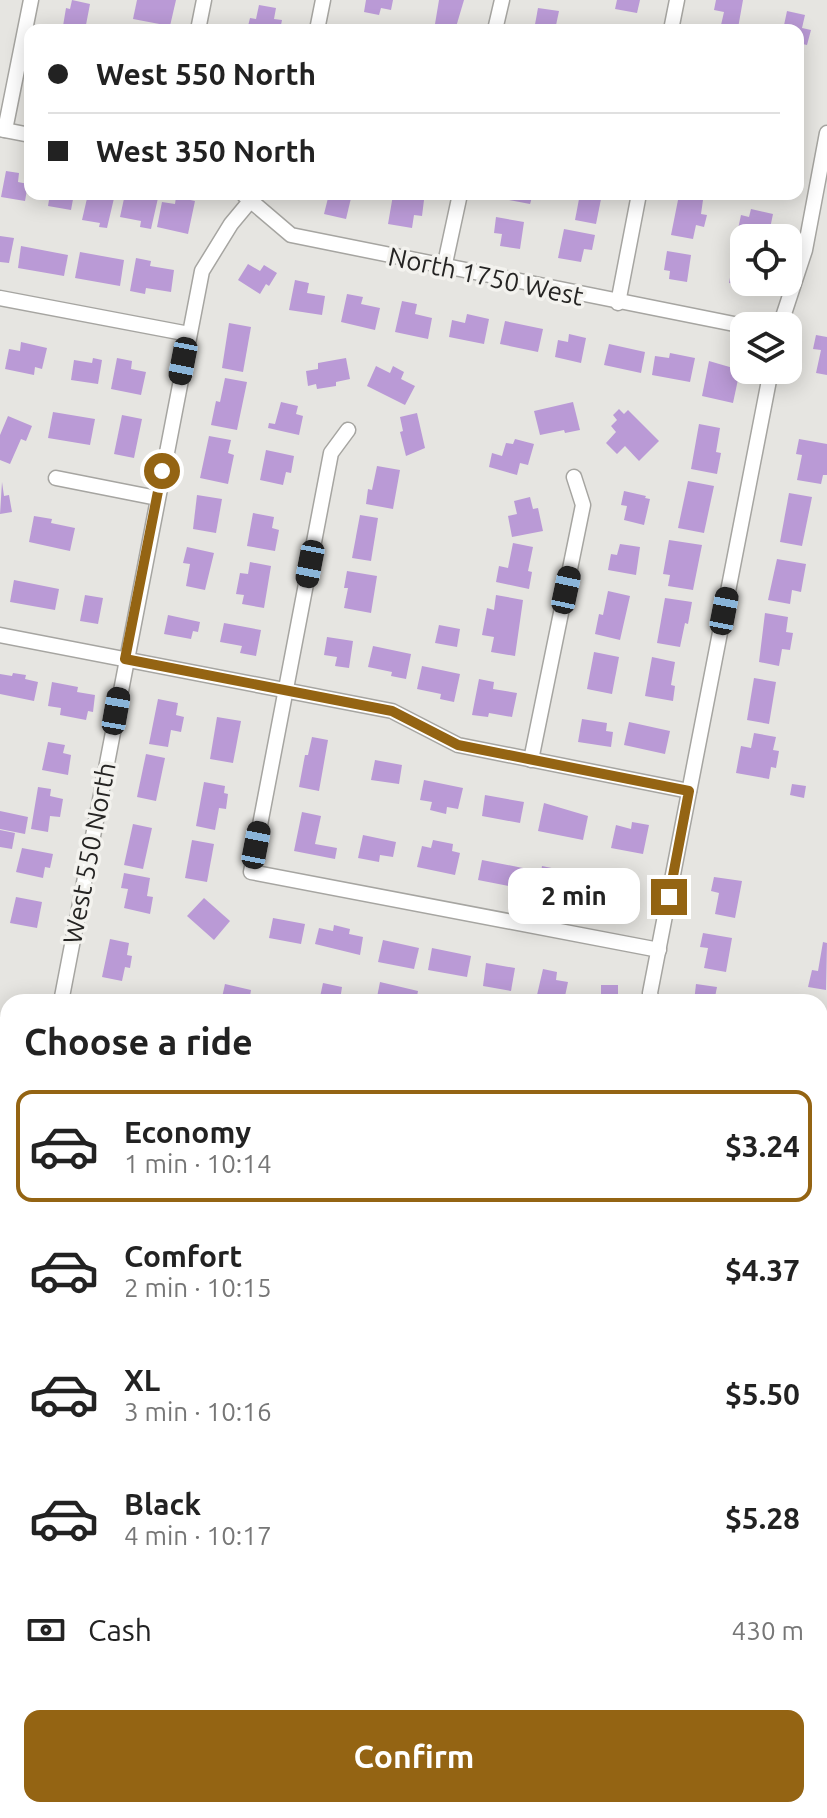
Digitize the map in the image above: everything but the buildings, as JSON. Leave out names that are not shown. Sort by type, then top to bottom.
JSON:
[{"type":"street","points":[[26,24],[31,0]]},
{"type":"street","points":[[199,24],[204,0]]},
{"type":"street","points":[[318,24],[323,0]]},
{"type":"street","points":[[496,24],[502,0]]},
{"type":"street","points":[[672,24],[677,0]]},
{"type":"street","points":[[24,32],[3,130],[24,134]]},
{"type":"street","points":[[785,312],[805,250],[827,133]]},
{"type":"street","name":"West 550 North","points":[[62,994],[202,271],[246,200]]},
{"type":"street","name":"North 1750 West","points":[[253,200],[291,235],[730,323]]},
{"type":"street","points":[[444,268],[459,200]]},
{"type":"street","points":[[618,303],[638,200]]},
{"type":"street","points":[[0,298],[189,334]]},
{"type":"street","points":[[650,994],[768,384]]},
{"type":"street","points":[[348,430],[331,453],[251,872],[659,950]]},
{"type":"street","points":[[531,760],[583,505],[574,477]]},
{"type":"street","points":[[56,478],[157,498]]},
{"type":"street","points":[[0,635],[392,711],[458,745],[689,791]]},
{"type":"route","points":[[162,471],[125,659],[392,711],[458,745],[689,791],[669,897]]}]
